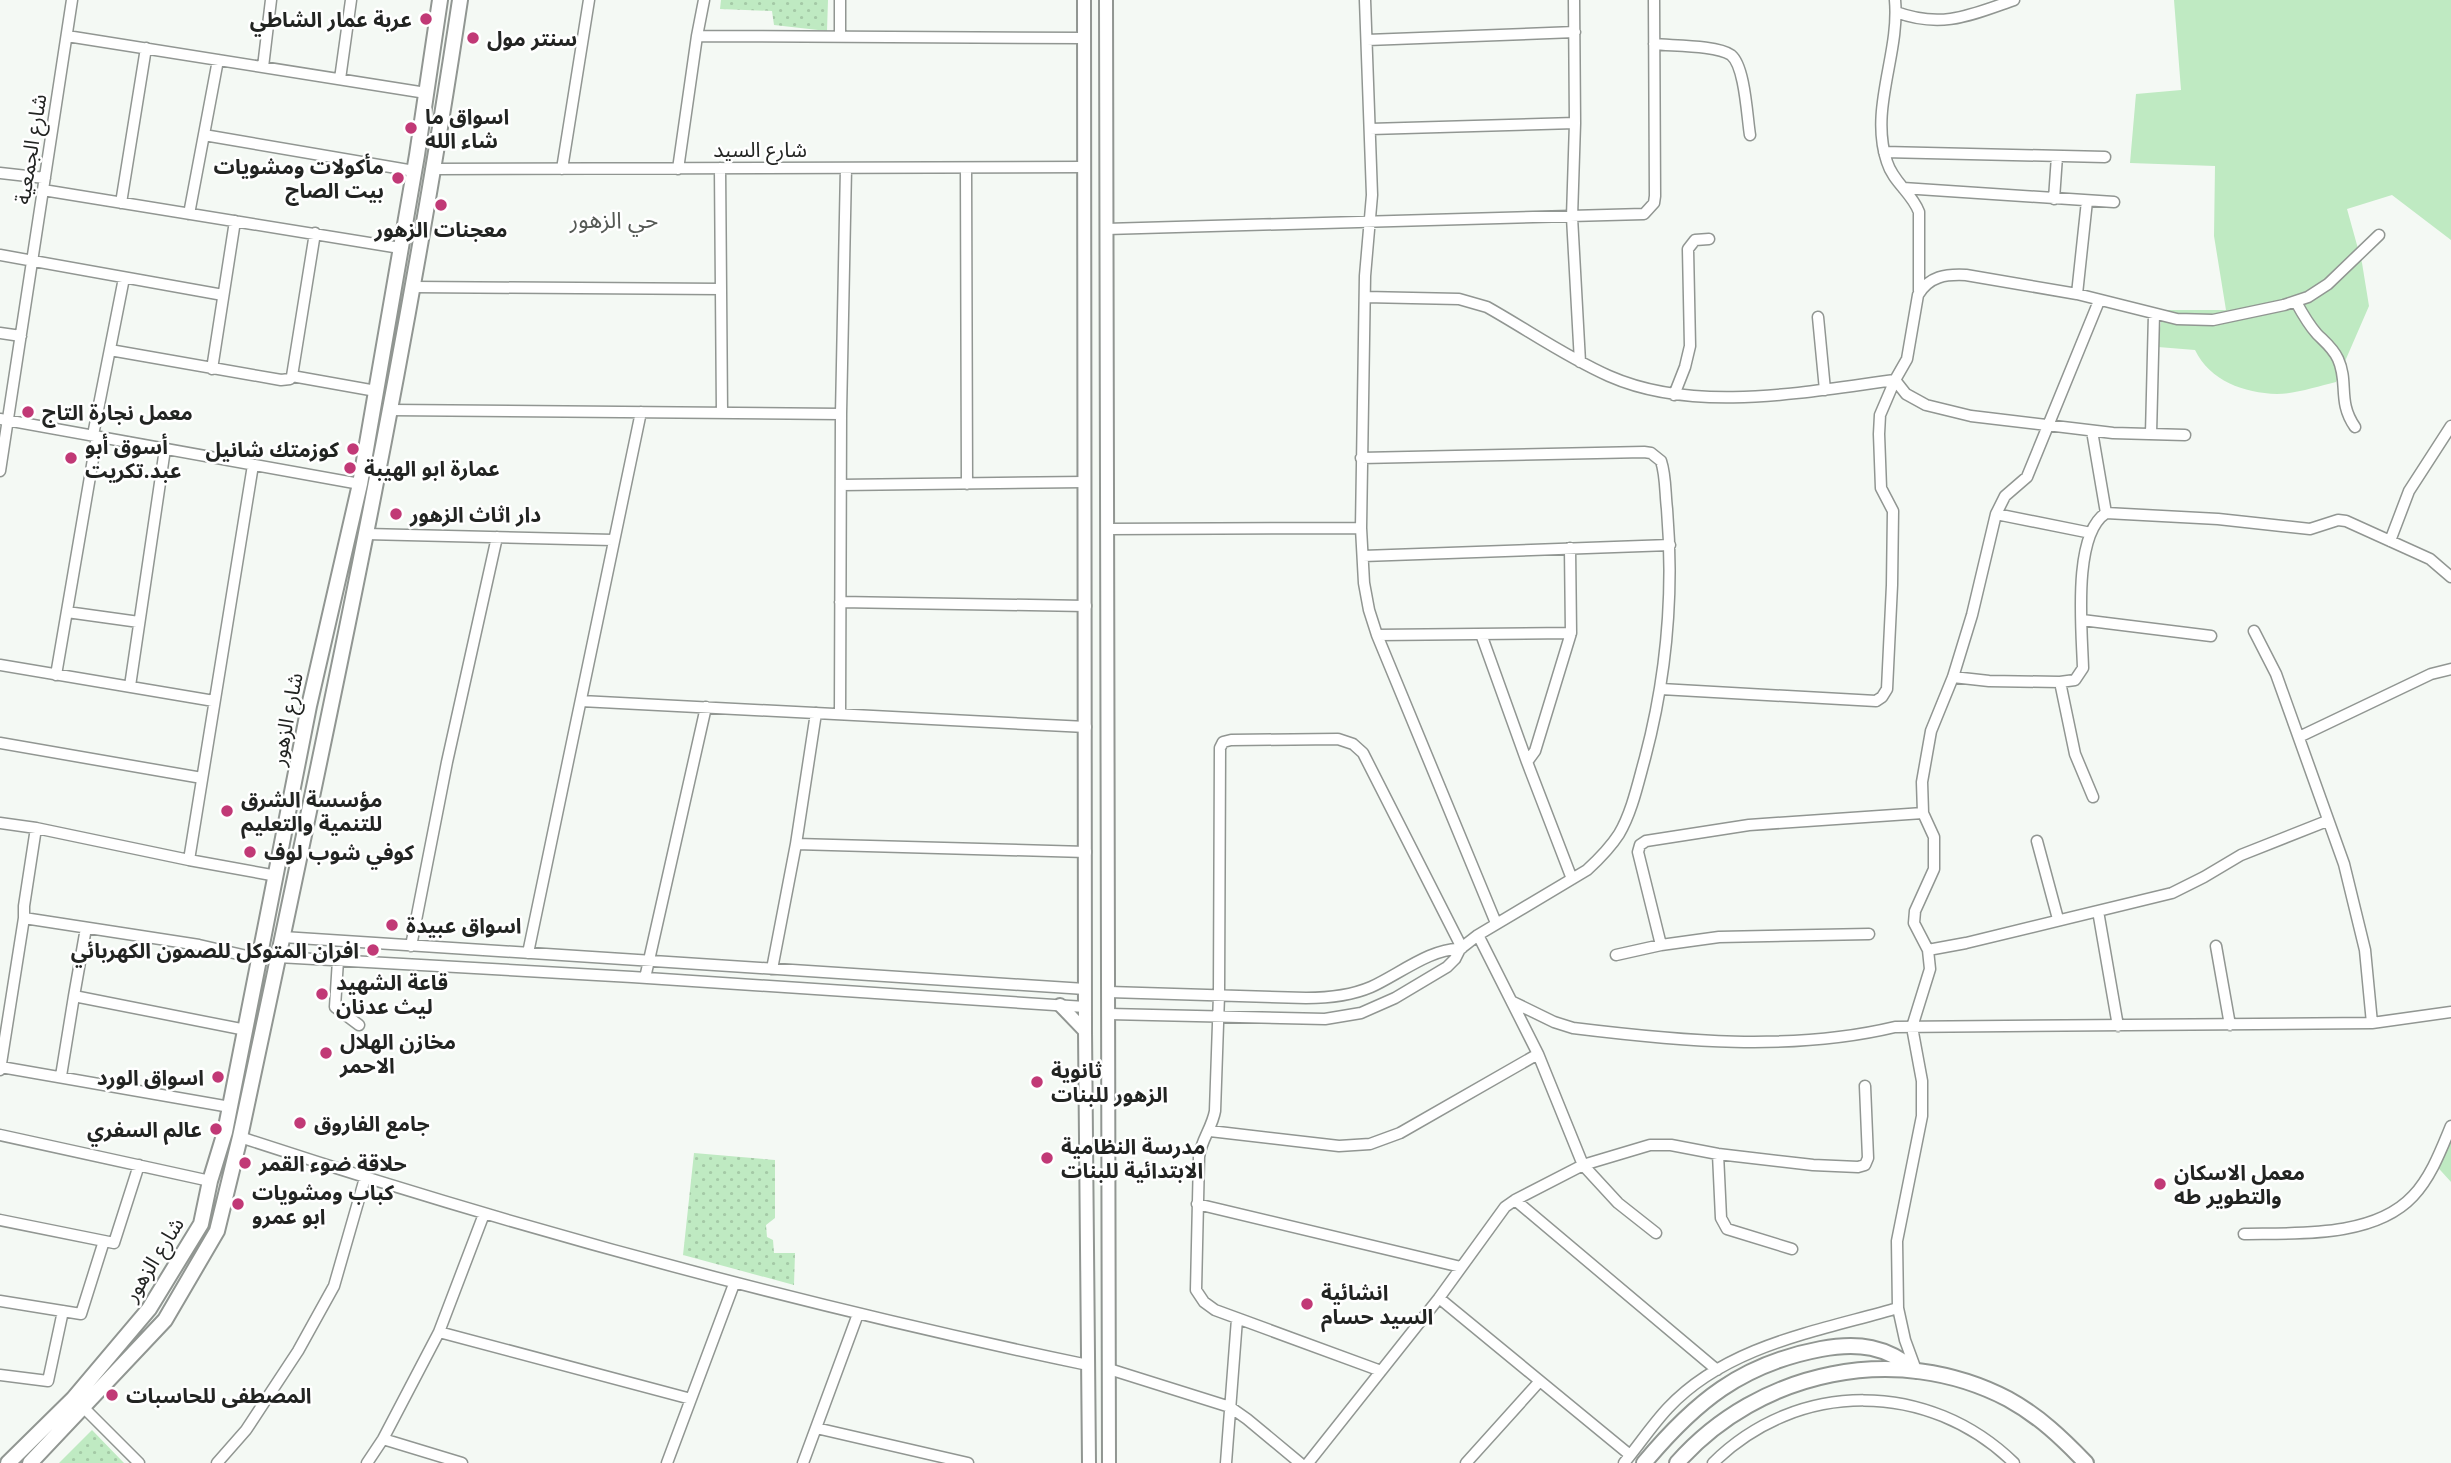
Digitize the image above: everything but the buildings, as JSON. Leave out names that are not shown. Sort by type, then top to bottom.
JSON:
[{"type":"main road","name":"شارع الزهور","points":[[8,1463],[73,1399],[149,1310],[201,1224],[230,1107],[309,706],[360,484],[414,171],[440,0]]},
{"type":"main road","name":"شارع الزهور","points":[[30,1463],[166,1320],[217,1231],[283,937],[366,534],[435,169],[460,0]]},
{"type":"main road","points":[[435,35],[454,38]]},
{"type":"main road","points":[[309,706],[329,711]]},
{"type":"main road","points":[[149,1310],[166,1320]]},
{"type":"main road","points":[[1644,1463],[1669,1433],[1702,1403],[1732,1381],[1765,1364],[1804,1352],[1835,1346],[1863,1345],[1897,1356],[1916,1371]]},
{"type":"main road","points":[[1677,1463],[1703,1436],[1733,1413],[1784,1387],[1840,1372],[1878,1369],[1916,1371],[1973,1384],[2008,1399],[2041,1420],[2087,1463]]},
{"type":"street","name":"شارع الجمعية","points":[[0,471],[4,420],[21,336],[72,0]]},
{"type":"street","points":[[263,66],[271,0]]},
{"type":"street","points":[[340,79],[351,0]]},
{"type":"street","points":[[562,169],[589,0]]},
{"type":"street","points":[[678,169],[696,36],[704,0]]},
{"type":"street","points":[[840,0],[840,37]]},
{"type":"street","points":[[1084,0],[1085,1031],[1089,1463]]},
{"type":"street","points":[[1106,0],[1109,1463]]},
{"type":"street","points":[[1365,0],[1372,195],[1365,298],[1361,458],[1366,596],[1377,635],[1496,923]]},
{"type":"street","points":[[1574,0],[1575,123],[1572,217],[1580,362]]},
{"type":"street","points":[[1107,229],[1644,214],[1654,203],[1654,0]]},
{"type":"street","points":[[1661,689],[1875,701],[1882,697],[1887,689],[1893,511],[1881,488],[1878,434],[1880,415],[1911,348],[1919,295],[1919,212],[1916,203],[1890,171],[1880,125],[1896,12],[1895,0]]},
{"type":"street","points":[[1896,12],[1927,20],[1956,20],[2014,0]]},
{"type":"street","points":[[1367,40],[1575,32]]},
{"type":"street","points":[[67,36],[426,93]]},
{"type":"street","points":[[696,36],[1084,38]]},
{"type":"street","points":[[1654,44],[1716,50],[1730,55],[1739,67],[1750,135]]},
{"type":"street","points":[[121,203],[146,48]]},
{"type":"street","points":[[189,214],[218,60]]},
{"type":"street","points":[[1370,129],[1575,123]]},
{"type":"street","points":[[204,135],[414,171]]},
{"type":"street","points":[[1884,152],[2105,157]]},
{"type":"street","points":[[2054,200],[2057,156]]},
{"type":"street","name":"شارع السيد","points":[[435,169],[1085,167]]},
{"type":"street","points":[[720,168],[722,413]]},
{"type":"street","points":[[840,714],[841,414],[846,168]]},
{"type":"street","points":[[966,168],[967,484]]},
{"type":"street","points":[[0,173],[45,178]]},
{"type":"street","points":[[1902,188],[2114,202]]},
{"type":"street","points":[[43,191],[400,248]]},
{"type":"street","points":[[2077,294],[2087,201]]},
{"type":"street","points":[[212,369],[235,221]]},
{"type":"street","points":[[292,376],[315,233]]},
{"type":"street","points":[[1919,295],[1924,285],[1932,279],[1954,274],[2077,294],[2154,314],[2189,320],[2213,320],[2296,302],[2328,284],[2379,235]]},
{"type":"street","points":[[1674,395],[1690,346],[1688,249],[1695,240],[1709,240]]},
{"type":"street","points":[[0,255],[223,295]]},
{"type":"street","points":[[56,675],[124,278]]},
{"type":"street","points":[[413,287],[721,289]]},
{"type":"street","points":[[1365,298],[1474,302],[1493,310],[1580,362],[1622,380],[1674,395],[1739,397],[1825,390],[1895,380]]},
{"type":"street","points":[[1916,1371],[1898,1308],[1898,1232],[1919,1133],[1923,1099],[1912,1027],[1929,977],[1928,950],[1914,923],[1915,911],[1934,869],[1934,837],[1923,813],[1922,782],[1931,730],[1953,677],[1972,615],[1996,514],[2005,496],[2026,477],[2099,301]]},
{"type":"street","points":[[2296,302],[2309,324],[2330,346],[2338,359],[2342,372],[2343,402],[2355,427]]},
{"type":"street","points":[[2151,434],[2154,314]]},
{"type":"street","points":[[1818,317],[1825,390]]},
{"type":"street","points":[[0,333],[21,336]]},
{"type":"street","points":[[110,350],[212,369],[286,380],[292,376],[376,391]]},
{"type":"street","points":[[1895,380],[1906,394],[1926,405],[1971,416],[2092,431],[2185,435]]},
{"type":"street","points":[[390,410],[841,414]]},
{"type":"street","points":[[528,953],[641,412]]},
{"type":"street","points":[[4,420],[360,484]]},
{"type":"street","points":[[2390,541],[2409,491],[2451,426]]},
{"type":"street","points":[[1085,435],[1095,430],[1107,436]]},
{"type":"street","points":[[2092,431],[2106,513]]},
{"type":"street","points":[[130,686],[164,449]]},
{"type":"street","points":[[1109,1014],[1325,1019],[1361,1013],[1395,998],[1447,967],[1461,949],[1478,935],[1572,879],[1600,859],[1620,832],[1640,775],[1661,689],[1669,617],[1670,544],[1661,461],[1651,453],[1361,458]]},
{"type":"street","points":[[189,860],[253,465]]},
{"type":"street","points":[[841,485],[1085,482]]},
{"type":"street","points":[[1953,677],[1989,681],[2075,680],[2083,668],[2084,563],[2095,523],[2106,513],[2218,519],[2310,529],[2346,520],[2430,559],[2451,577]]},
{"type":"street","points":[[1996,514],[2091,533]]},
{"type":"street","points":[[1108,529],[1362,528]]},
{"type":"street","points":[[366,534],[613,540]]},
{"type":"street","points":[[411,946],[447,762],[498,537]]},
{"type":"street","points":[[1363,556],[1670,544]]},
{"type":"street","points":[[1527,762],[1535,751],[1571,633],[1570,548]]},
{"type":"street","points":[[840,602],[1086,606]]},
{"type":"street","points":[[67,612],[139,622]]},
{"type":"street","points":[[2082,620],[2211,636]]},
{"type":"street","points":[[2254,631],[2276,674],[2344,864],[2365,950],[2372,1023]]},
{"type":"street","points":[[1377,635],[1571,633]]},
{"type":"street","points":[[1481,634],[1572,879]]},
{"type":"street","points":[[0,665],[214,701]]},
{"type":"street","points":[[2299,737],[2431,674],[2451,669]]},
{"type":"street","points":[[2060,682],[2074,754],[2093,797]]},
{"type":"street","points":[[581,701],[1086,727]]},
{"type":"street","points":[[645,978],[706,707]]},
{"type":"street","points":[[772,969],[817,713]]},
{"type":"street","points":[[1381,1371],[1209,1307],[1196,1290],[1199,1151],[1210,1131],[1215,1111],[1219,995],[1220,748],[1227,740],[1338,738],[1358,748],[1376,778],[1461,949]]},
{"type":"street","points":[[0,743],[202,778]]},
{"type":"street","points":[[1661,945],[1638,852],[1643,842],[1748,825],[1923,813]]},
{"type":"street","points":[[1928,950],[2172,892],[2241,855],[2327,821]]},
{"type":"street","points":[[0,823],[277,876]]},
{"type":"street","points":[[36,828],[1,1069],[61,1076],[230,1107]]},
{"type":"street","points":[[2037,841],[2058,919]]},
{"type":"street","points":[[796,844],[1086,852]]},
{"type":"street","points":[[2098,911],[2118,1026]]},
{"type":"street","points":[[24,918],[200,945],[260,959]]},
{"type":"street","points":[[61,1076],[86,928]]},
{"type":"street","points":[[1616,955],[1661,945],[1748,936],[1869,934]]},
{"type":"street","points":[[1478,935],[1538,1054],[1583,1165],[1618,1203],[1656,1233]]},
{"type":"street","points":[[283,937],[1085,989]]},
{"type":"street","points":[[2216,946],[2230,1025]]},
{"type":"street","points":[[1109,992],[1315,998],[1339,996],[1370,987],[1442,951],[1461,949]]},
{"type":"street","points":[[278,957],[1085,1007]]},
{"type":"street","points":[[338,960],[335,1007],[359,1025]]},
{"type":"street","points":[[74,996],[246,1030]]},
{"type":"street","points":[[1513,1002],[1554,1023],[1573,1028],[1689,1040],[1780,1041],[1863,1035],[1895,1027],[2372,1023],[2451,1012]]},
{"type":"street","points":[[1059,1005],[1085,1031]]},
{"type":"street","points":[[1210,1131],[1339,1146],[1370,1144],[1399,1133],[1538,1054]]},
{"type":"street","points":[[1308,1463],[1439,1298],[1505,1207],[1515,1200],[1583,1165],[1650,1145],[1671,1145],[1718,1154],[1813,1165],[1865,1165],[1868,1158],[1865,1086]]},
{"type":"street","points":[[2244,1234],[2303,1233],[2351,1228],[2386,1216],[2412,1198],[2432,1169],[2451,1126]]},
{"type":"street","points":[[0,1135],[210,1181]]},
{"type":"street","points":[[240,1138],[484,1214],[734,1284],[1088,1365]]},
{"type":"street","points":[[1718,1154],[1723,1224],[1727,1229],[1793,1249]]},
{"type":"street","points":[[0,1220],[114,1243],[139,1165]]},
{"type":"street","points":[[216,1463],[246,1430],[298,1351],[334,1286],[365,1178]]},
{"type":"street","points":[[1088,1181],[1107,1182]]},
{"type":"street","points":[[1515,1200],[1717,1370]]},
{"type":"street","points":[[1197,1204],[1461,1267]]},
{"type":"street","points":[[367,1463],[383,1439],[439,1332],[484,1214]]},
{"type":"street","points":[[0,1301],[81,1314],[104,1241]]},
{"type":"street","points":[[667,1463],[734,1284]]},
{"type":"street","points":[[1439,1298],[1627,1459],[1668,1408],[1686,1392],[1740,1356],[1898,1308]]},
{"type":"street","points":[[0,1375],[48,1381],[63,1311]]},
{"type":"street","points":[[803,1463],[858,1314]]},
{"type":"street","points":[[1226,1463],[1237,1319]]},
{"type":"street","points":[[439,1332],[691,1399]]},
{"type":"street","points":[[1109,1369],[1230,1407],[1300,1463]]},
{"type":"street","points":[[1466,1463],[1539,1381]]},
{"type":"street","points":[[1713,1463],[1744,1437],[1789,1413],[1813,1406],[1864,1400],[1902,1404],[1938,1414],[1983,1437],[2014,1463]]},
{"type":"street","points":[[84,1408],[139,1463]]},
{"type":"street","points":[[816,1428],[968,1463]]},
{"type":"street","points":[[383,1439],[462,1463]]},
{"type":"green space","points":[[721,0],[828,0],[827,31],[774,25],[772,11],[720,9]]},
{"type":"green space","points":[[2174,0],[2451,0],[2451,240],[2392,195],[2347,209],[2362,263],[2369,306],[2336,382],[2284,394],[2252,391],[2219,377],[2201,361],[2195,350],[2158,347],[2162,310],[2226,310],[2214,236],[2215,166],[2130,163],[2136,94],[2181,90]]},
{"type":"green space","points":[[2445,1143],[2451,1143],[2451,1182],[2432,1161]]},
{"type":"green space","points":[[694,1153],[775,1160],[775,1218],[766,1225],[767,1237],[773,1240],[774,1253],[795,1253],[794,1285],[683,1255]]},
{"type":"green space","points":[[92,1430],[124,1463],[59,1463]]},
{"type":"place","name":"عربة عمار الشاطي","points":[[426,19]]},
{"type":"place","name":"سنتر مول","points":[[473,38]]},
{"type":"place","name":"اسواق ما شاء الله","points":[[411,128]]},
{"type":"place","name":"مأكولات ومشويات بيت الصاج","points":[[398,178]]},
{"type":"place","name":"معجنات الزهور","points":[[441,205]]},
{"type":"place","name":"معمل نجارة التاج","points":[[28,412]]},
{"type":"place","name":"كوزمتك شانيل","points":[[353,449]]},
{"type":"place","name":"أسوق أبو عبد.تكريت","points":[[71,458]]},
{"type":"place","name":"عمارة ابو الهيبة","points":[[350,468]]},
{"type":"place","name":"دار اثاث الزهور","points":[[396,514]]},
{"type":"place","name":"مؤسسة الشرق للتنمية والتعليم","points":[[227,811]]},
{"type":"place","name":"كوفي شوب لوف","points":[[250,852]]},
{"type":"place","name":"اسواق عبيدة","points":[[392,925]]},
{"type":"place","name":"افران المتوكل للصمون الكهربائي","points":[[373,950]]},
{"type":"place","name":"قاعة الشهيد ليث عدنان","points":[[322,994]]},
{"type":"place","name":"مخازن الهلال الاحمر","points":[[326,1053]]},
{"type":"place","name":"اسواق الورد","points":[[218,1077]]},
{"type":"place","name":"ثانوية الزهور للبنات","points":[[1037,1082]]},
{"type":"place","name":"جامع الفاروق","points":[[300,1123]]},
{"type":"place","name":"عالم السفري","points":[[216,1129]]},
{"type":"place","name":"مدرسة النظامية الابتدائية للبنات","points":[[1047,1158]]},
{"type":"place","name":"حلاقة ضوء القمر","points":[[245,1163]]},
{"type":"place","name":"معمل الاسكان والتطوير طه","points":[[2160,1184]]},
{"type":"place","name":"كباب ومشويات ابو عمرو","points":[[238,1204]]},
{"type":"place","name":"انشائية السيد حسام","points":[[1307,1304]]},
{"type":"place","name":"المصطفى للحاسبات","points":[[112,1395]]},
{"type":"district","name":"حي الزهور","points":[[614,219]]}]
